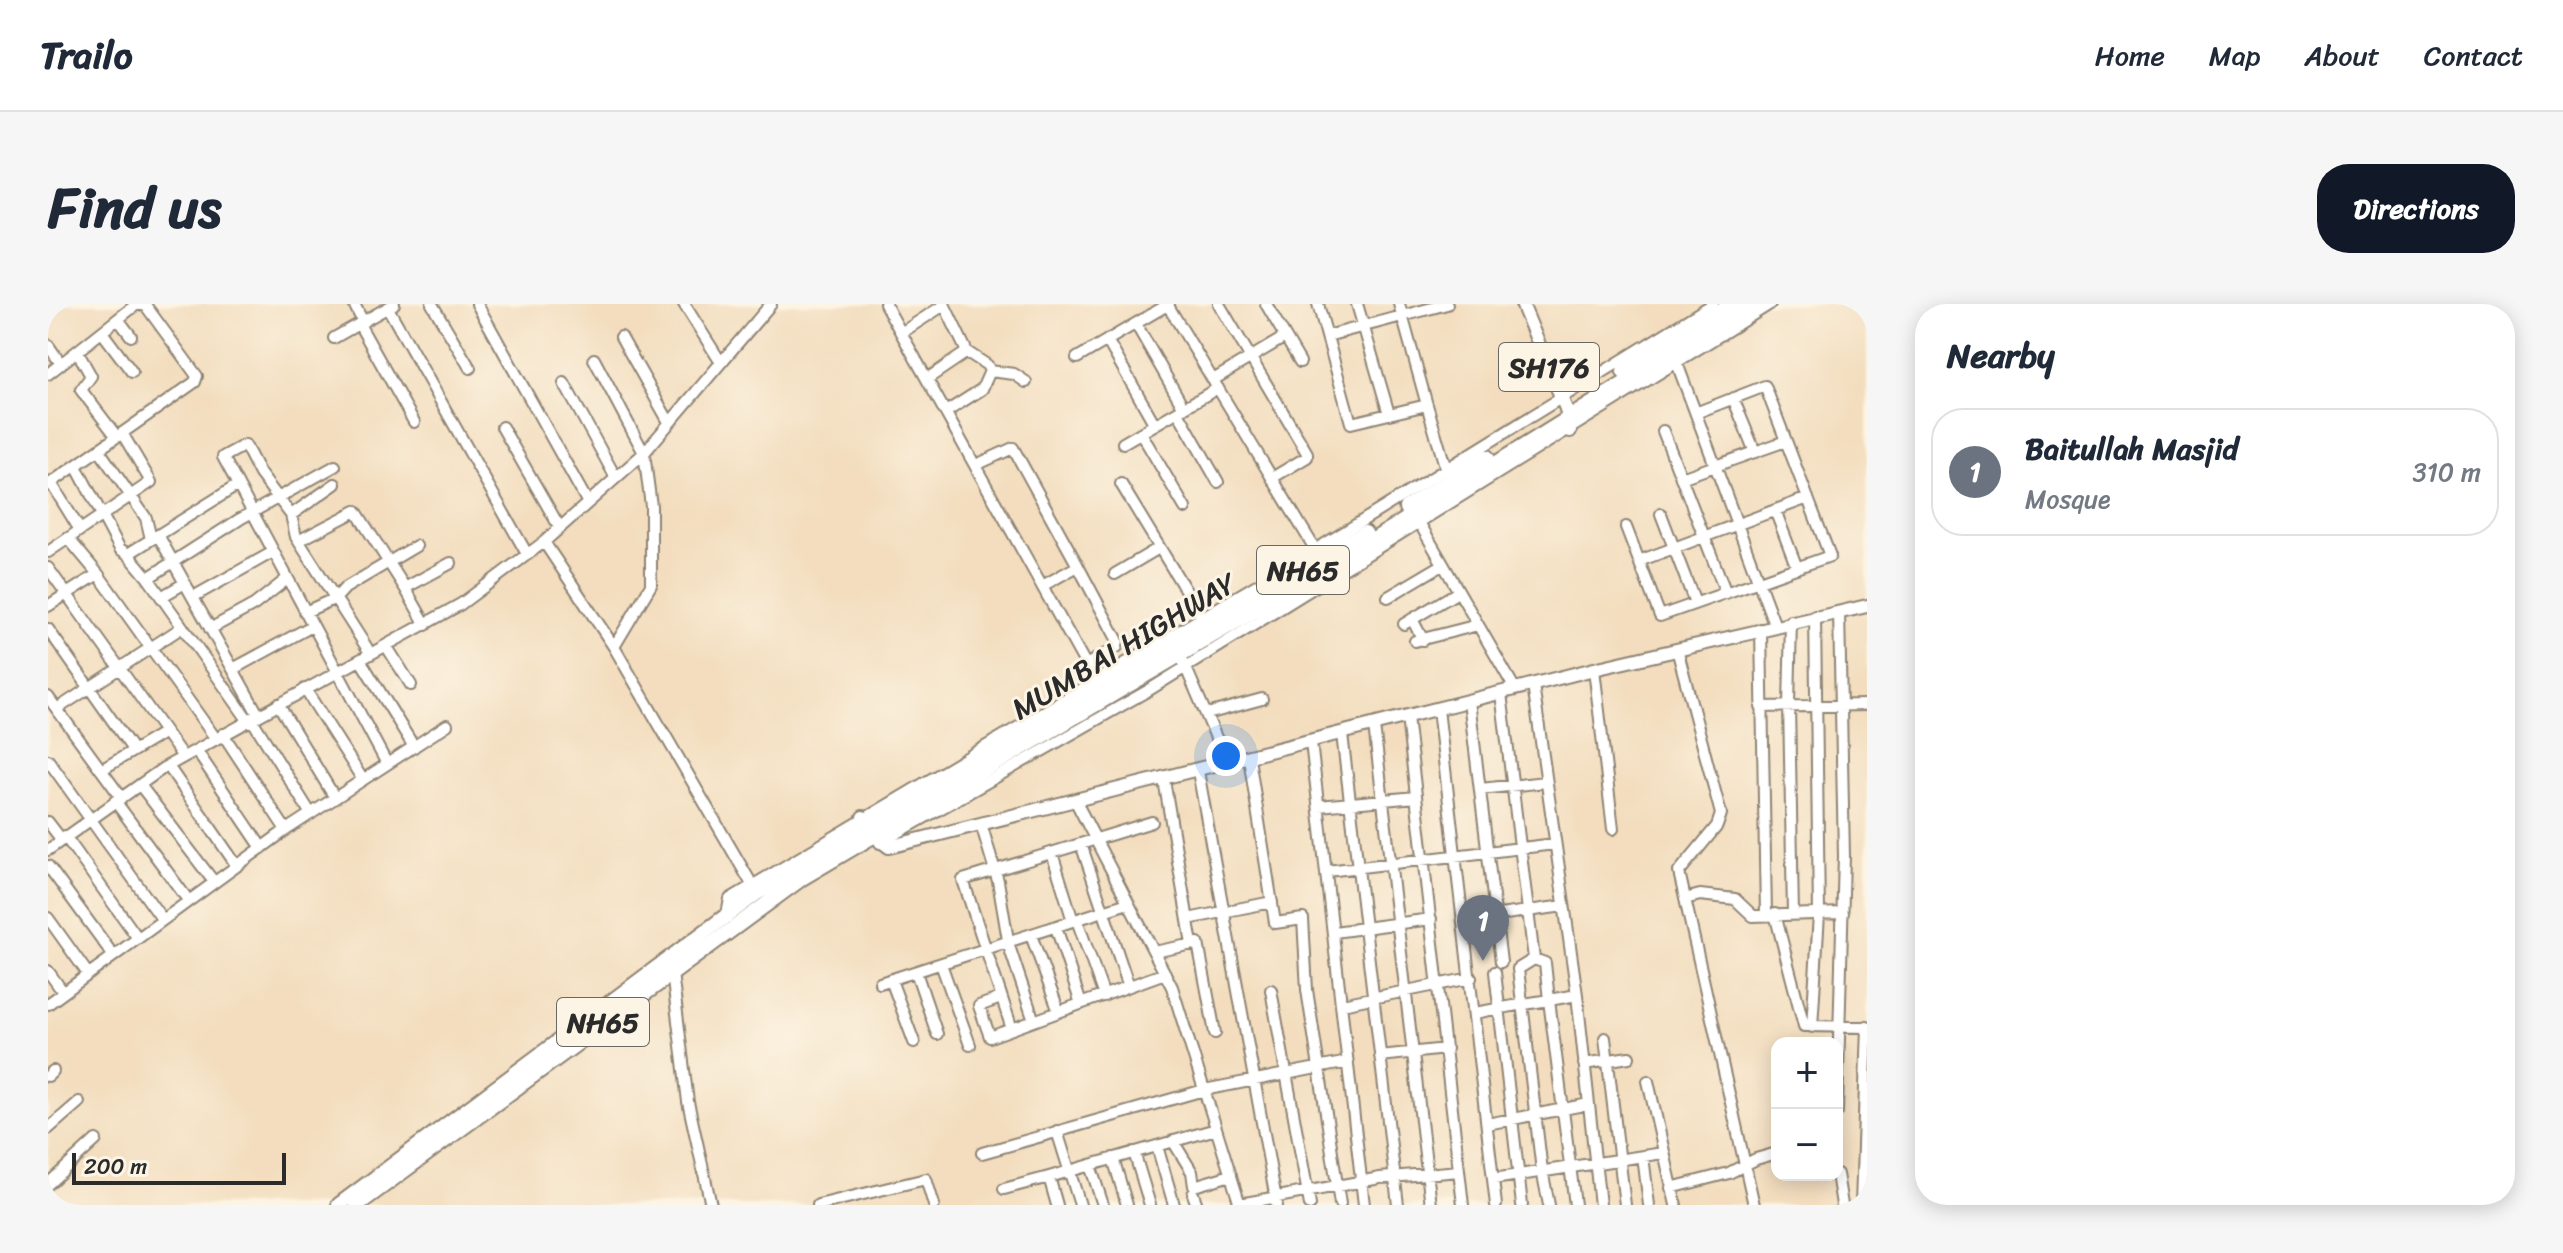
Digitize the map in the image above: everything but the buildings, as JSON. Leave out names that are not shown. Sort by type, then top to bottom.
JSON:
[{"type":"highway","name":"MUMBAI HIGHWAY","points":[[871,830],[895,823],[1183,661],[1731,304]]},
{"type":"highway","name":"MUMBAI HIGHWAY","points":[[871,830],[1097,685],[1318,554],[1456,467],[1675,358],[1752,304]]},
{"type":"highway","name":"NH65","points":[[339,1205],[727,915],[754,889],[871,830]]},
{"type":"highway","name":"NH65","points":[[357,1205],[802,878],[854,847],[871,830]]},
{"type":"main road","name":"SH176","points":[[1522,304],[1566,414]]},
{"type":"main road","points":[[871,830],[889,847],[982,827],[1594,669],[1791,621],[1867,606]]},
{"type":"street","points":[[48,374],[138,304],[146,306],[197,376],[195,382],[50,484],[80,530]]},
{"type":"street","points":[[354,304],[414,422]]},
{"type":"street","points":[[432,304],[470,368]]},
{"type":"street","points":[[477,304],[588,503]]},
{"type":"street","points":[[684,304],[720,361]]},
{"type":"street","points":[[48,850],[183,757],[461,604],[544,542],[644,453],[771,304]]},
{"type":"street","points":[[885,304],[1097,685]]},
{"type":"street","points":[[901,333],[944,304],[967,352],[987,365],[990,371]]},
{"type":"street","points":[[1077,358],[1168,304],[1318,554]]},
{"type":"street","points":[[1219,304],[1307,453],[1307,457],[1272,478]]},
{"type":"street","points":[[1266,304],[1300,362]]},
{"type":"street","points":[[1318,304],[1351,423],[1427,405]]},
{"type":"street","points":[[1357,304],[1389,414]]},
{"type":"street","points":[[1399,304],[1427,405],[1456,467]]},
{"type":"street","points":[[1327,336],[1447,304]]},
{"type":"street","points":[[871,830],[1183,661],[1420,524],[1713,304]]},
{"type":"street","points":[[1770,304],[1675,358],[1698,412],[1775,626]]},
{"type":"street","points":[[334,338],[392,305],[527,554]]},
{"type":"street","points":[[118,319],[131,336]]},
{"type":"street","points":[[1136,324],[1218,482]]},
{"type":"street","points":[[102,332],[132,372]]},
{"type":"street","points":[[621,337],[669,422]]},
{"type":"street","points":[[1123,443],[1181,410],[1251,357],[1285,337]]},
{"type":"street","points":[[1107,340],[1154,423]]},
{"type":"street","points":[[48,345],[61,364]]},
{"type":"street","points":[[48,537],[52,549],[151,482],[120,435],[81,390],[91,376],[77,351]]},
{"type":"street","points":[[927,379],[967,352]]},
{"type":"street","points":[[594,359],[644,453],[651,506],[651,585],[614,647]]},
{"type":"street","points":[[990,371],[1014,374],[1026,382]]},
{"type":"street","points":[[946,412],[982,389],[990,371]]},
{"type":"street","points":[[564,383],[616,478]]},
{"type":"street","points":[[1626,527],[1660,616],[1830,556],[1765,386],[1698,412]]},
{"type":"street","points":[[1733,398],[1755,452]]},
{"type":"street","points":[[502,427],[560,528]]},
{"type":"street","points":[[1663,431],[1726,593]]},
{"type":"street","points":[[1141,433],[1185,508]]},
{"type":"street","points":[[1681,478],[1786,441]]},
{"type":"street","points":[[367,648],[300,540],[291,515],[245,445],[223,457],[387,764]]},
{"type":"street","points":[[976,465],[1013,448],[1078,566],[1118,641],[1117,647],[1086,665]]},
{"type":"street","points":[[99,450],[146,518],[154,537],[185,583],[233,669],[253,718]]},
{"type":"street","points":[[76,466],[120,549],[148,578],[181,628],[253,718],[311,814]]},
{"type":"street","points":[[148,578],[252,512],[335,466]]},
{"type":"street","points":[[291,515],[335,484]]},
{"type":"street","points":[[1121,484],[1204,621]]},
{"type":"street","points":[[128,554],[238,485]]},
{"type":"street","points":[[1639,561],[1808,498]]},
{"type":"street","points":[[1775,510],[1797,568]]},
{"type":"street","points":[[300,540],[356,511],[426,625]]},
{"type":"street","points":[[1661,514],[1695,603]]},
{"type":"street","points":[[1420,524],[1515,689]]},
{"type":"street","points":[[68,538],[98,574],[286,830]]},
{"type":"street","points":[[544,542],[614,647],[754,889]]},
{"type":"street","points":[[305,612],[336,598],[345,588],[416,546]]},
{"type":"street","points":[[1115,574],[1159,548]]},
{"type":"street","points":[[193,597],[273,552]]},
{"type":"street","points":[[405,588],[451,563]]},
{"type":"street","points":[[1388,597],[1442,565]]},
{"type":"street","points":[[1044,585],[1078,566]]},
{"type":"street","points":[[48,568],[183,757]]},
{"type":"street","points":[[48,606],[98,574]]},
{"type":"street","points":[[210,629],[254,605],[287,579]]},
{"type":"street","points":[[161,597],[185,583]]},
{"type":"street","points":[[1458,592],[1408,622],[1419,641],[1478,625]]},
{"type":"street","points":[[1837,1109],[1843,913],[1839,612]]},
{"type":"street","points":[[1812,1027],[1819,914],[1815,616]]},
{"type":"street","points":[[1791,621],[1789,705],[1793,914]]},
{"type":"street","points":[[233,669],[312,626]]},
{"type":"street","points":[[181,628],[89,688],[52,706],[101,770],[188,900]]},
{"type":"street","points":[[48,629],[133,750]]},
{"type":"street","points":[[1761,629],[1761,707],[1771,915],[1804,1026],[1867,1027],[1861,1205]]},
{"type":"street","points":[[387,647],[411,685]]},
{"type":"street","points":[[1677,649],[1721,814],[1708,838],[1680,867],[1754,1205]]},
{"type":"street","points":[[361,661],[414,747]]},
{"type":"street","points":[[1183,661],[1227,763]]},
{"type":"street","points":[[1594,669],[1613,829]]},
{"type":"street","points":[[1533,685],[1577,995],[1600,1205]]},
{"type":"street","points":[[305,689],[363,780]]},
{"type":"street","points":[[1501,693],[1534,959]]},
{"type":"street","points":[[1207,714],[1262,699]]},
{"type":"street","points":[[1469,701],[1496,915],[1499,1009],[1522,1205]]},
{"type":"street","points":[[278,704],[335,798]]},
{"type":"street","points":[[1761,707],[1867,705],[1867,712]]},
{"type":"street","points":[[1438,709],[1496,1205]]},
{"type":"street","points":[[1407,717],[1463,1205]]},
{"type":"street","points":[[48,1004],[286,830],[447,725]]},
{"type":"street","points":[[1374,726],[1431,1205]]},
{"type":"street","points":[[101,770],[165,732]]},
{"type":"street","points":[[1342,734],[1398,1205]]},
{"type":"street","points":[[1311,742],[1364,1205]]},
{"type":"street","points":[[196,750],[262,848]]},
{"type":"street","points":[[1249,758],[1275,923],[1303,919],[1307,990],[1340,1204]]},
{"type":"street","points":[[48,760],[162,919]]},
{"type":"street","points":[[168,766],[237,866]]},
{"type":"street","points":[[1198,771],[1276,1201]]},
{"type":"street","points":[[1164,780],[1192,944]]},
{"type":"street","points":[[1480,789],[1546,782]]},
{"type":"street","points":[[140,785],[214,882]]},
{"type":"street","points":[[1319,806],[1416,797]]},
{"type":"street","points":[[1076,802],[1165,973],[1240,1204],[1276,1201],[1307,1191],[1395,1176],[1459,1171]]},
{"type":"street","points":[[48,822],[63,837],[137,937]]},
{"type":"street","points":[[1012,1029],[963,880],[1152,822]]},
{"type":"street","points":[[982,827],[1010,941],[1034,1021]]},
{"type":"street","points":[[1081,844],[1128,984]]},
{"type":"street","points":[[1327,871],[1555,844]]},
{"type":"street","points":[[1052,853],[1104,996]]},
{"type":"street","points":[[48,866],[113,955]]},
{"type":"street","points":[[1685,899],[1700,895],[1735,899],[1748,915],[1843,913]]},
{"type":"street","points":[[1188,919],[1272,902]]},
{"type":"street","points":[[914,1042],[886,981],[1128,903]]},
{"type":"street","points":[[1463,920],[1564,906]]},
{"type":"street","points":[[48,918],[88,974]]},
{"type":"street","points":[[1334,932],[1431,919]]},
{"type":"street","points":[[1056,927],[1081,1004]]},
{"type":"street","points":[[1031,935],[1059,1012]]},
{"type":"street","points":[[1154,952],[1198,943],[1215,1033]]},
{"type":"street","points":[[1534,959],[1545,963],[1575,1205]]},
{"type":"street","points":[[1534,959],[1518,969],[1542,1171],[1549,1205]]},
{"type":"street","points":[[941,964],[970,1045]]},
{"type":"street","points":[[48,971],[63,992]]},
{"type":"street","points":[[916,972],[937,1034]]},
{"type":"street","points":[[672,973],[688,1102],[711,1205]]},
{"type":"street","points":[[1001,998],[979,1006],[990,1037],[1165,973]]},
{"type":"street","points":[[1342,1004],[1471,978]]},
{"type":"street","points":[[1271,990],[1310,1205]]},
{"type":"street","points":[[1475,1013],[1577,995]]},
{"type":"street","points":[[1605,1038],[1625,1205]]},
{"type":"street","points":[[1380,1056],[1446,1049]]},
{"type":"street","points":[[1584,1064],[1629,1057]]},
{"type":"street","points":[[982,1153],[1204,1090],[1348,1062]]},
{"type":"street","points":[[1648,1081],[1676,1205]]},
{"type":"street","points":[[48,1129],[79,1102]]},
{"type":"street","points":[[1487,1124],[1589,1104]]},
{"type":"street","points":[[1004,1189],[1216,1129]]},
{"type":"street","points":[[1057,1131],[1080,1205]]},
{"type":"street","points":[[48,1184],[96,1140]]},
{"type":"street","points":[[1173,1141],[1192,1172],[1194,1186],[1231,1175]]},
{"type":"street","points":[[1157,1146],[1174,1205]]},
{"type":"street","points":[[1134,1152],[1150,1205]]},
{"type":"street","points":[[1493,1179],[1663,1153]]},
{"type":"street","points":[[1671,1188],[1746,1167],[1756,1159],[1771,1155]]},
{"type":"street","points":[[1643,1156],[1649,1205]]},
{"type":"street","points":[[1113,1158],[1127,1205]]},
{"type":"street","points":[[1090,1165],[1103,1205]]},
{"type":"street","points":[[1049,1177],[1057,1205]]},
{"type":"street","points":[[818,1205],[926,1179],[934,1205]]},
{"type":"street","points":[[1838,1181],[1842,1205]]},
{"type":"place","name":"Baitullah Masjid","points":[[1483,961]]}]
